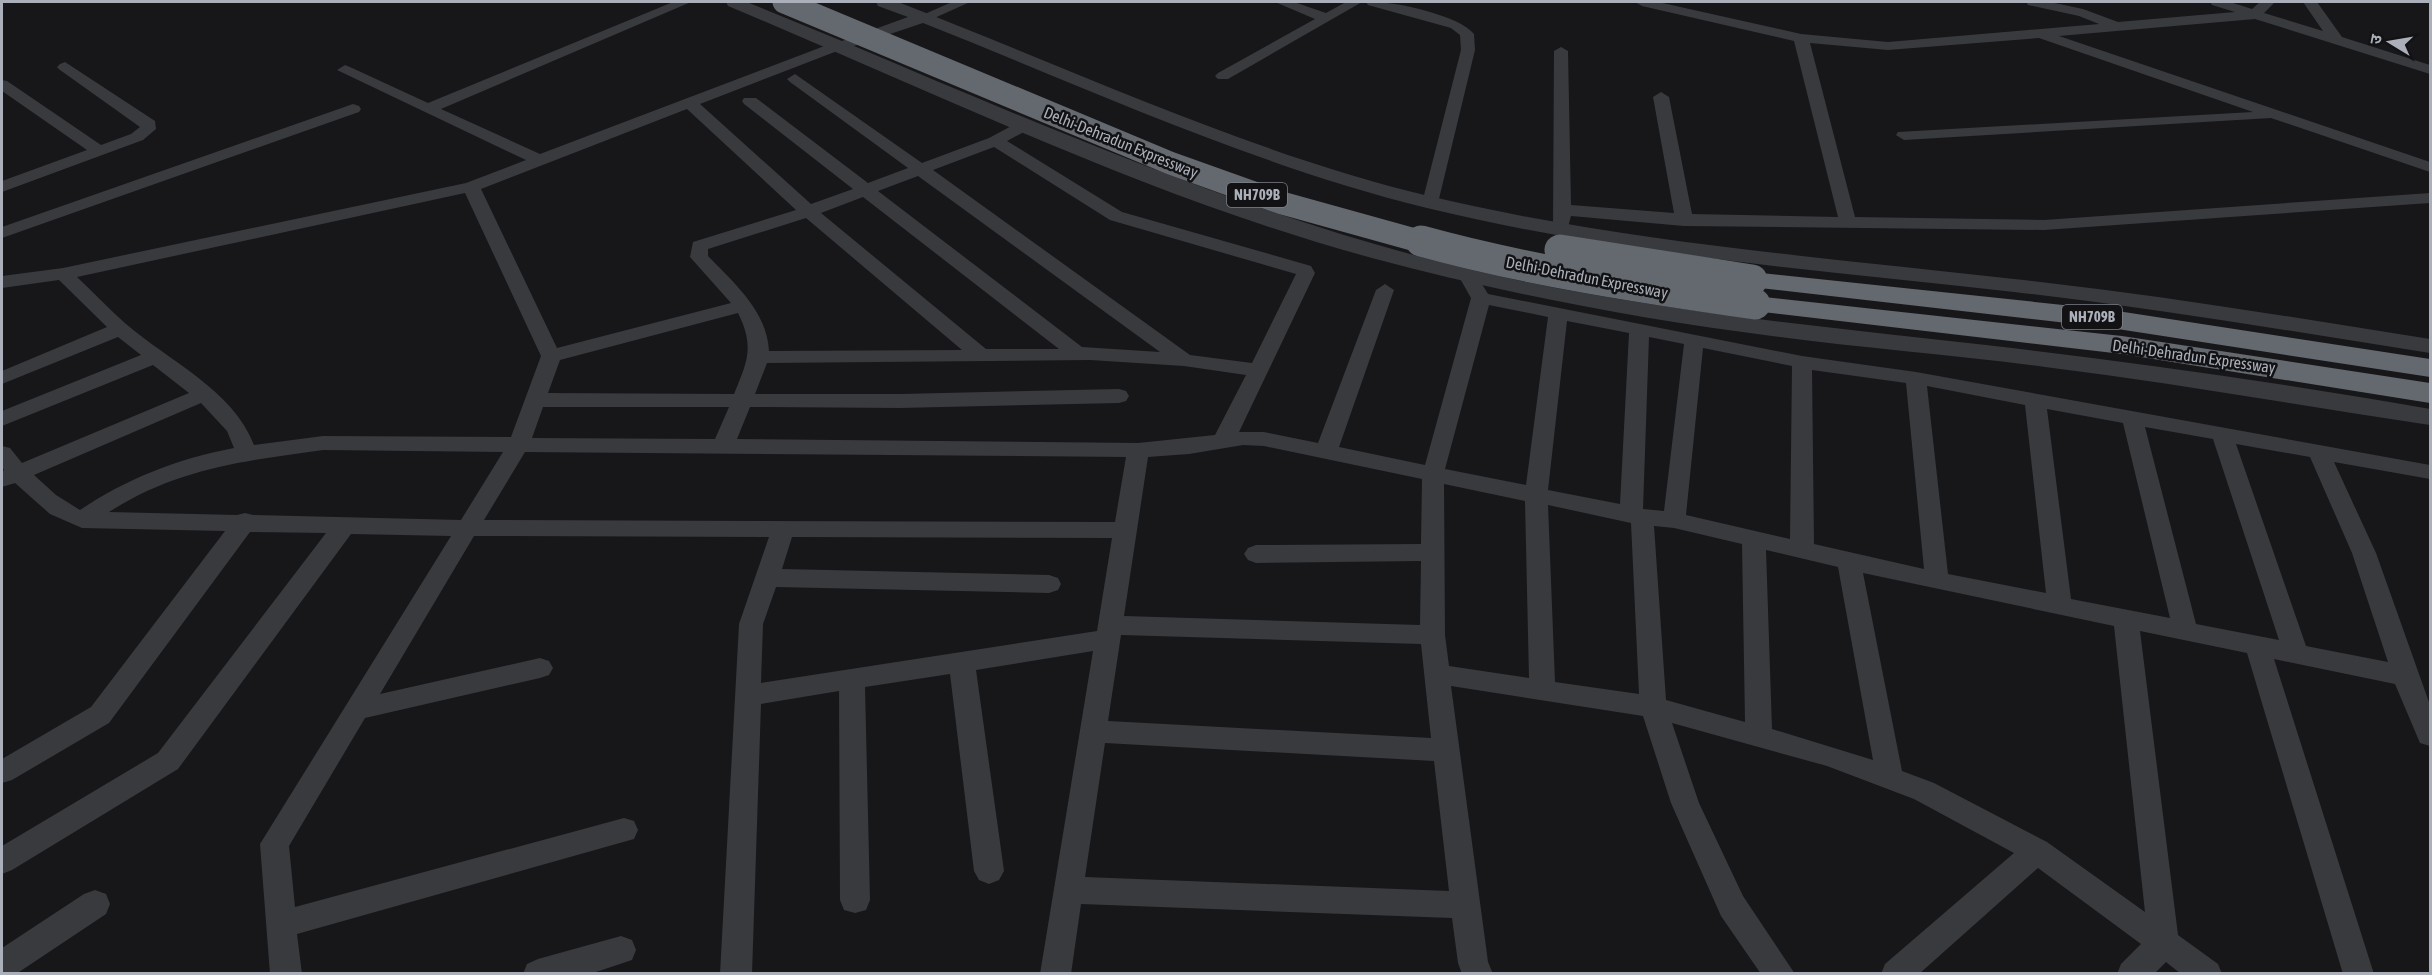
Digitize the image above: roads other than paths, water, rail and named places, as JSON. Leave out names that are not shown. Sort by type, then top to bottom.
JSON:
[{"type":"highway","name":"Delhi-Dehradun Expressway","points":[[783,2],[1170,164],[1224,184],[1345,222],[1464,253],[1542,270],[1682,294],[2122,345],[2430,393]]},
{"type":"highway","name":"Delhi-Dehradun Expressway","points":[[833,2],[1239,165],[1361,204],[1478,233],[1683,271],[2111,319],[2430,368]]},
{"type":"street","points":[[427,108],[684,2]]},
{"type":"street","points":[[734,2],[1025,125],[1229,206],[1356,246],[1467,275],[1637,310],[1810,334],[1985,352],[2273,389],[2430,417]]},
{"type":"street","points":[[884,2],[926,17],[1192,128],[1301,165],[1431,203],[1562,220],[1712,253],[2168,304],[2430,346]]},
{"type":"street","points":[[2,282],[63,274],[471,187],[840,45],[926,17],[963,2]]},
{"type":"street","points":[[1282,2],[1326,18]]},
{"type":"street","points":[[1223,76],[1355,2]]},
{"type":"street","points":[[1374,2],[1456,26],[1467,34],[1468,50],[1431,203]]},
{"type":"street","points":[[1642,2],[1801,38],[1888,46],[2253,15],[2268,2]]},
{"type":"street","points":[[2033,2],[2098,17],[2118,26]]},
{"type":"street","points":[[2217,2],[2430,70]]},
{"type":"street","points":[[2310,2],[2337,41]]},
{"type":"street","points":[[2036,33],[2430,167]]},
{"type":"street","points":[[1801,38],[1848,223]]},
{"type":"street","points":[[1561,51],[1562,220]]},
{"type":"street","points":[[2,187],[137,137],[148,129],[149,124],[65,67]]},
{"type":"street","points":[[345,70],[541,161]]},
{"type":"street","points":[[795,79],[1184,360]]},
{"type":"street","points":[[2,84],[99,151]]},
{"type":"street","points":[[1661,97],[1684,220]]},
{"type":"street","points":[[750,101],[1077,353],[1090,355]]},
{"type":"street","points":[[690,104],[762,172],[979,354]]},
{"type":"street","points":[[2,233],[353,109]]},
{"type":"street","points":[[1904,135],[2278,115]]},
{"type":"street","points":[[724,445],[759,357],[758,333],[743,306],[699,257],[699,246],[810,211],[867,190],[995,141],[1025,125]]},
{"type":"street","points":[[995,141],[1116,216],[1304,270],[1306,273],[1224,441]]},
{"type":"street","points":[[2,169],[18,181]]},
{"type":"street","points":[[286,974],[274,844],[359,709],[519,444],[551,356],[471,187]]},
{"type":"street","points":[[1562,220],[2044,225],[2430,198]]},
{"type":"street","points":[[63,274],[120,329],[204,394],[237,428],[247,454]]},
{"type":"street","points":[[1467,275],[1481,298],[1433,474],[1432,635],[1473,963],[1478,974]]},
{"type":"street","points":[[1326,452],[1385,290]]},
{"type":"street","points":[[1481,298],[1802,362],[1916,378],[2035,399],[2221,432],[2430,473]]},
{"type":"street","points":[[551,356],[743,306]]},
{"type":"street","points":[[1542,691],[1536,495],[1558,314]]},
{"type":"street","points":[[2,378],[120,329]]},
{"type":"street","points":[[1639,329],[1636,516],[1653,707],[1685,803],[1732,906],[1780,974]]},
{"type":"street","points":[[1674,520],[1694,340]]},
{"type":"street","points":[[759,357],[1090,355],[1184,360],[1258,370]]},
{"type":"street","points":[[2,419],[157,356]]},
{"type":"street","points":[[1802,362],[1802,551]]},
{"type":"street","points":[[1916,378],[1937,580]]},
{"type":"street","points":[[10,477],[204,394]]},
{"type":"street","points":[[534,400],[900,402],[1119,396]]},
{"type":"street","points":[[2035,399],[2060,604]]},
{"type":"street","points":[[2132,417],[2185,630]]},
{"type":"street","points":[[2221,432],[2296,653]]},
{"type":"street","points":[[82,520],[131,488],[177,469],[247,454],[322,443],[1138,450],[1264,439],[1636,516],[1674,520],[1754,541],[2405,676]]},
{"type":"street","points":[[1055,974],[1071,890],[1138,450]]},
{"type":"street","points":[[2318,451],[2364,553],[2405,676],[2430,735]]},
{"type":"street","points":[[2,453],[10,477],[62,513],[82,520],[245,521],[469,528],[784,527],[1124,530]]},
{"type":"street","points":[[2,772],[100,715],[245,521]]},
{"type":"street","points":[[2,861],[168,761],[345,524]]},
{"type":"street","points":[[736,974],[751,624],[784,527]]},
{"type":"street","points":[[1754,541],[1759,736]]},
{"type":"street","points":[[1256,554],[1432,552]]},
{"type":"street","points":[[1849,561],[1890,778]]},
{"type":"street","points":[[767,578],[1049,584]]},
{"type":"street","points":[[2126,618],[2164,943]]},
{"type":"street","points":[[749,695],[962,663],[1109,632],[1432,635]]},
{"type":"street","points":[[2257,646],[2359,974]]},
{"type":"street","points":[[962,663],[989,871]]},
{"type":"street","points":[[359,709],[540,668]]},
{"type":"street","points":[[1437,674],[1653,707],[1830,756],[1924,791],[2037,851],[2206,974]]},
{"type":"street","points":[[852,680],[855,900]]},
{"type":"street","points":[[1094,731],[1446,750]]},
{"type":"street","points":[[282,924],[624,830]]},
{"type":"street","points":[[1896,974],[2037,851]]},
{"type":"street","points":[[1071,890],[1466,905]]},
{"type":"street","points":[[2,965],[95,904]]},
{"type":"street","points":[[2132,974],[2164,943]]},
{"type":"street","points":[[538,974],[621,950]]}]
